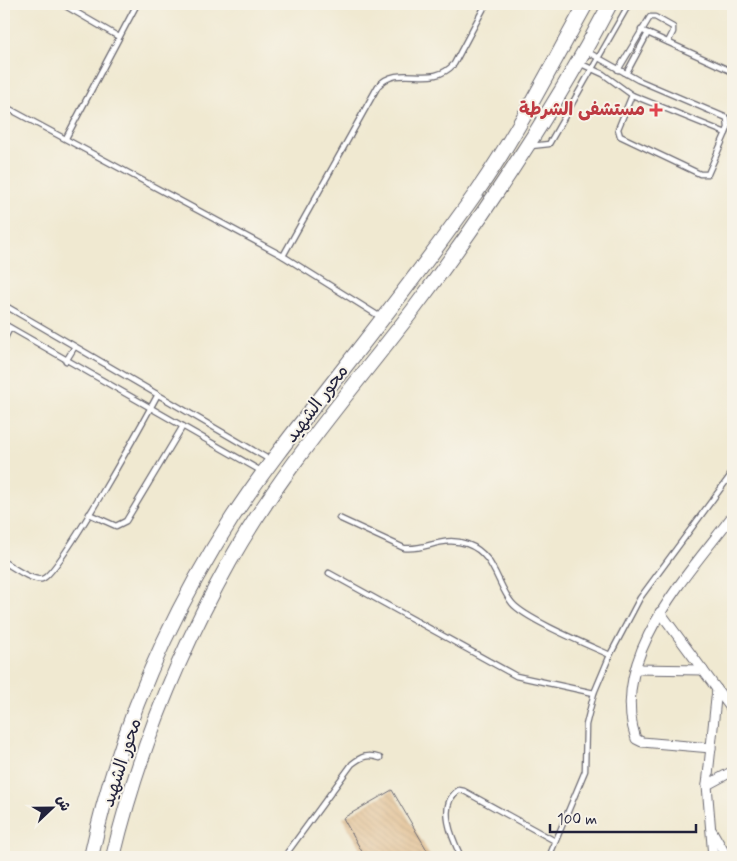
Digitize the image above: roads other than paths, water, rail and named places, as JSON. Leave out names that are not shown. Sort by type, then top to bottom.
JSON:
[{"type":"main road","name":"محور الشهيد","points":[[90,857],[119,754],[157,656],[201,570],[267,467],[383,318],[493,167],[586,4]]},
{"type":"main road","name":"محور الشهيد","points":[[113,857],[133,782],[164,697],[183,652],[231,559],[308,446],[474,227],[527,146],[582,56],[610,4]]},
{"type":"street","points":[[711,748],[642,742],[636,739],[631,698],[635,669],[660,612],[733,515]]},
{"type":"street","points":[[660,612],[733,711]]},
{"type":"street","points":[[635,669],[703,670]]},
{"type":"street","points":[[713,857],[707,784],[717,689]]},
{"type":"street","points":[[707,784],[733,771]]},
{"type":"street","points":[[710,827],[727,857]]},
{"type":"lane","points":[[62,4],[118,37]]},
{"type":"lane","points":[[66,138],[137,4]]},
{"type":"lane","points":[[283,256],[378,86],[389,77],[431,77],[447,72],[454,64],[486,4]]},
{"type":"lane","points":[[527,146],[549,144],[629,4]]},
{"type":"lane","points":[[618,70],[647,20],[655,17],[673,27],[673,32],[668,42]]},
{"type":"lane","points":[[641,30],[733,72]]},
{"type":"lane","points":[[626,74],[648,33]]},
{"type":"lane","points":[[582,56],[598,58],[626,74],[724,116],[729,124],[710,171],[706,175],[700,174],[620,136],[618,129],[632,95]]},
{"type":"lane","points":[[582,56],[592,69],[632,95],[726,133]]},
{"type":"lane","points":[[4,106],[283,256],[383,318]]},
{"type":"lane","points":[[4,306],[157,396],[267,467]]},
{"type":"lane","points":[[4,324],[183,426],[267,467]]},
{"type":"lane","points":[[4,340],[10,328]]},
{"type":"lane","points":[[66,360],[74,348]]},
{"type":"lane","points":[[4,562],[36,579],[48,576],[89,514],[157,396]]},
{"type":"lane","points":[[89,514],[116,526],[126,520],[183,426]]},
{"type":"lane","points":[[548,857],[585,771],[585,732],[594,693],[610,655],[640,598],[731,475],[733,462]]},
{"type":"lane","points":[[340,518],[404,548],[414,549],[444,541],[461,542],[474,546],[490,562],[508,597],[521,612],[610,655]]},
{"type":"lane","points":[[329,573],[516,676],[594,693]]},
{"type":"lane","points":[[284,857],[352,764],[360,758],[370,755],[380,758]]},
{"type":"lane","points":[[461,857],[449,829],[448,817],[453,796],[460,790],[555,841]]},
{"type":"place","name":"مستشفى الشرطة","points":[[656,110]]}]
